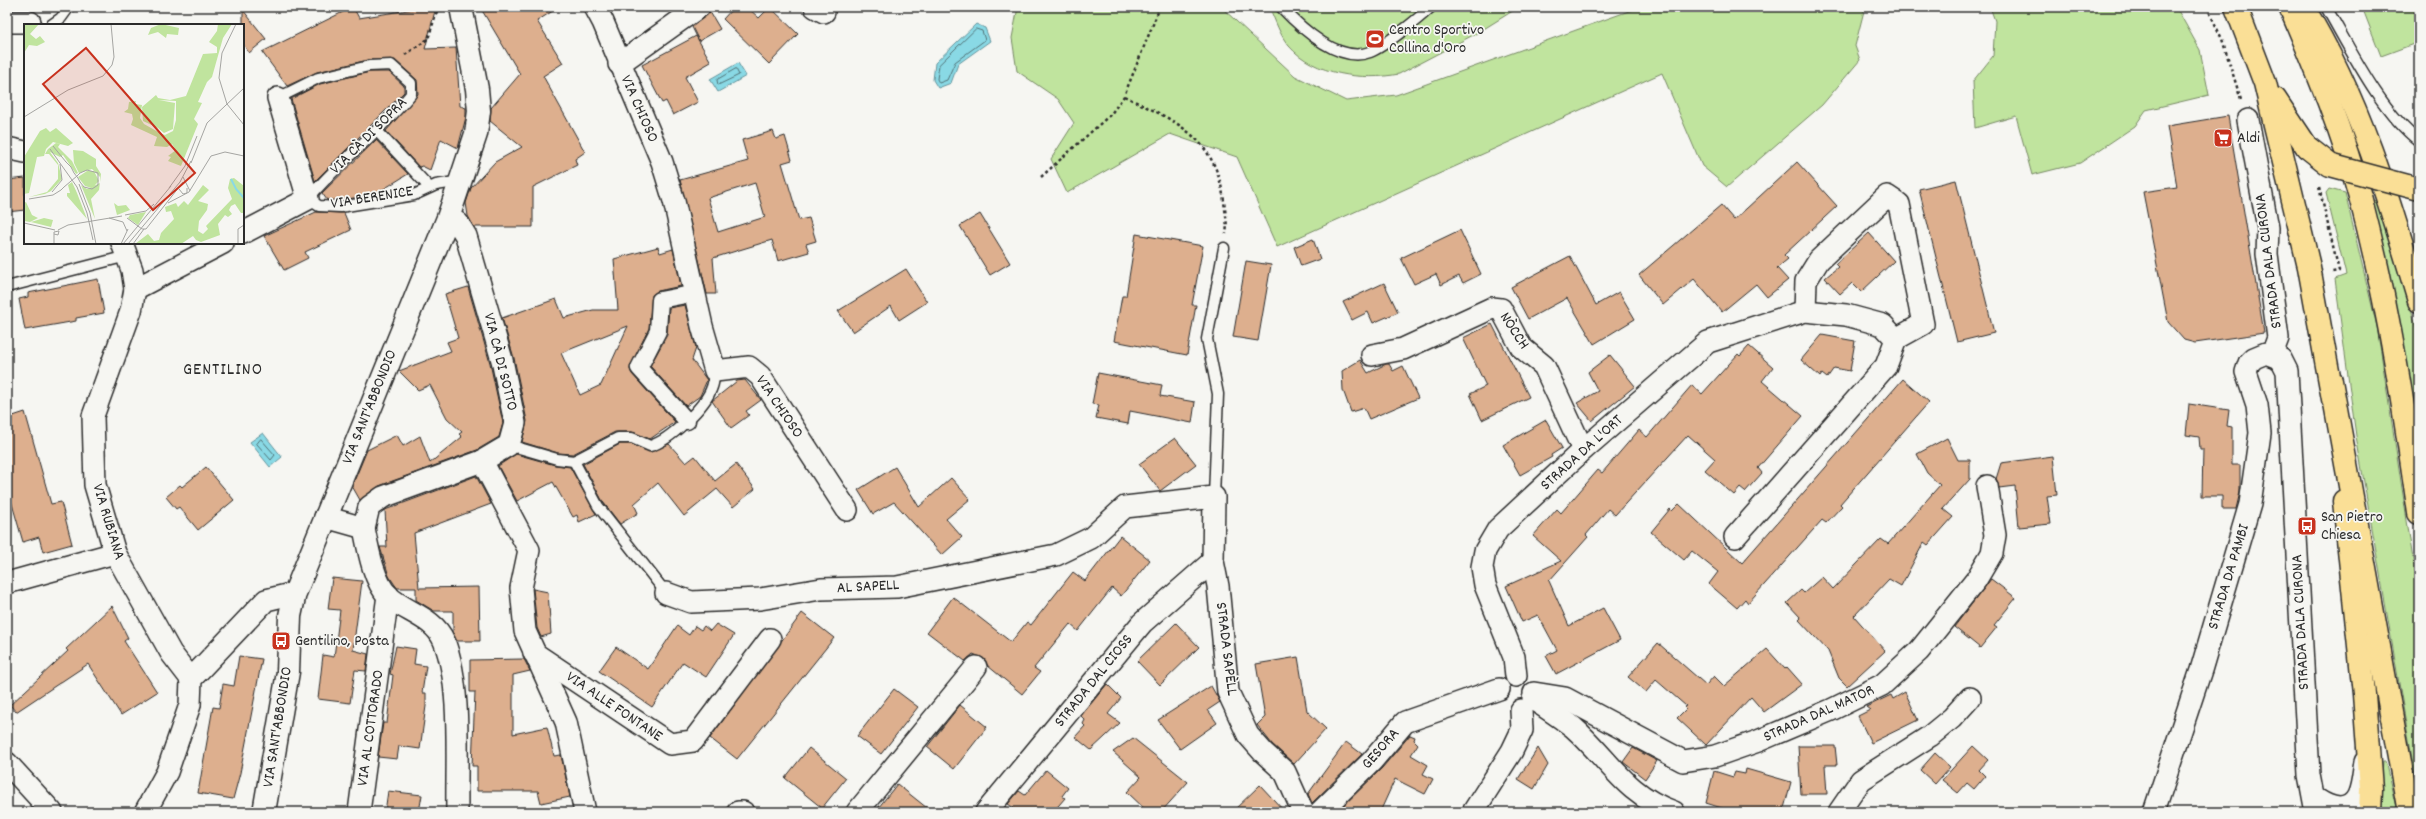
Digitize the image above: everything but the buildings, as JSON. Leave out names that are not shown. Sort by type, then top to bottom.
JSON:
[{"type":"main road","points":[[2236,7],[2265,83],[2309,267],[2409,812]]},
{"type":"main road","points":[[2290,7],[2326,93],[2364,213],[2375,258],[2397,368],[2419,513]]},
{"type":"main road","points":[[2303,7],[2324,42],[2352,102],[2387,198],[2419,301]]},
{"type":"main road","points":[[2265,83],[2307,148],[2330,165],[2419,189]]},
{"type":"main road","points":[[2331,381],[2368,747],[2371,789],[2370,812]]},
{"type":"street","name":"VIA SANT'ABBONDIO","points":[[264,812],[288,672],[290,616],[295,592],[448,218],[462,181],[476,134],[479,111],[477,89],[461,7]]},
{"type":"street","name":"VIA CHIOSO","points":[[595,7],[604,22],[619,64],[662,162],[674,200],[696,293],[702,326],[715,372],[749,367],[760,376],[846,510]]},
{"type":"street","name":"VIA CHIOSO","points":[[619,64],[699,7]]},
{"type":"street","points":[[7,22],[28,18]]},
{"type":"street","points":[[278,98],[308,199]]},
{"type":"street","name":"STRADA DALA CURONA","points":[[2248,120],[2268,228],[2267,254],[2278,338],[2272,354],[2281,359],[2287,371],[2290,433],[2318,803],[2340,808],[2351,805],[2356,800],[2368,747]]},
{"type":"street","points":[[7,148],[24,152]]},
{"type":"street","points":[[1735,537],[1886,366],[1896,340],[1923,324],[1899,204],[1886,196],[1819,260],[1806,281],[1805,311]]},
{"type":"street","name":"VIA BERENICE","points":[[244,232],[308,199]]},
{"type":"street","name":"VIA CÀ DI SOTTO","points":[[448,218],[458,223],[466,236],[502,360],[515,423],[509,445]]},
{"type":"street","points":[[135,289],[222,244]]},
{"type":"street","name":"VIA RUBIANA","points":[[125,250],[135,289],[131,311],[93,416],[95,485],[114,553],[171,653],[191,679]]},
{"type":"street","points":[[687,421],[639,368],[658,331],[660,300],[696,293]]},
{"type":"street","name":"NÒCCH","points":[[1372,354],[1403,349],[1492,308],[1501,309],[1521,347],[1544,366],[1583,450]]},
{"type":"street","name":"STRADA DA L'ORT","points":[[1516,676],[1514,657],[1485,584],[1482,567],[1485,551],[1498,529],[1583,450],[1708,342],[1805,311],[1846,315],[1883,325],[1896,340]]},
{"type":"street","name":"STRADA DA PAMBI","points":[[2154,812],[2201,670],[2250,504],[2260,433],[2258,413],[2248,379],[2247,370],[2249,363],[2257,355],[2272,354]]},
{"type":"street","points":[[457,812],[456,703],[444,640],[427,620],[388,595],[374,570],[364,528],[368,507],[383,497],[482,461],[509,445]]},
{"type":"street","name":"VIA ALLE FONTANE","points":[[482,461],[529,550],[521,588],[525,631],[533,652],[566,722],[585,812]]},
{"type":"street","name":"STRADA DAL MATOR","points":[[1529,701],[1565,698],[1683,761],[1715,756],[1758,741],[1831,710],[1882,685],[1918,651],[1976,580],[1992,553],[1994,535],[1987,486]]},
{"type":"street","name":"STRADA SAPÈLL","points":[[1214,496],[1213,561],[1218,586],[1228,692],[1248,735],[1263,752],[1285,772],[1302,812]]},
{"type":"street","name":"AL SAPELL","points":[[666,593],[691,602],[760,599],[821,589],[897,587],[1056,556],[1091,538],[1125,507],[1214,496]]},
{"type":"street","points":[[325,518],[364,528]]},
{"type":"street","points":[[7,583],[114,553]]},
{"type":"street","name":"STRADA DAL CIOSS","points":[[986,812],[1142,623],[1213,561]]},
{"type":"street","points":[[145,812],[167,772],[190,705],[191,679],[266,600],[295,592]]},
{"type":"street","name":"VIA AL COTTORADO","points":[[359,812],[388,595]]},
{"type":"street","name":"VIA ALLE FONTANE","points":[[533,652],[670,744],[693,741],[770,639]]},
{"type":"street","points":[[857,812],[976,667]]},
{"type":"street","points":[[1473,812],[1512,751],[1522,730],[1529,701],[1530,682],[1516,676],[1505,680],[1500,689],[1501,701],[1504,706],[1515,710],[1529,701]]},
{"type":"street","name":"GESORA","points":[[1320,812],[1372,762],[1405,722],[1500,689]]},
{"type":"street","points":[[1839,812],[1861,780],[1930,736],[1952,718],[1970,698]]},
{"type":"street","points":[[1529,701],[1573,728],[1635,792],[1659,807],[1674,812]]},
{"type":"street","points":[[7,763],[52,812]]},
{"type":"street","points":[[738,812],[744,812]]},
{"type":"lane","points":[[52,24],[61,18],[70,7]]},
{"type":"lane","points":[[1281,7],[1310,35],[1340,50],[1355,53],[1369,53],[1382,45],[1431,7]]},
{"type":"lane","points":[[2326,7],[2385,107],[2401,126],[2419,141]]},
{"type":"lane","points":[[278,98],[318,78],[369,66],[391,65]]},
{"type":"lane","name":"VIA CÀ DI SOPRA","points":[[308,199],[321,183],[378,132],[411,94],[413,88],[411,83],[391,65]]},
{"type":"lane","points":[[378,132],[430,187]]},
{"type":"lane","name":"VIA BERENICE","points":[[308,199],[319,206],[340,207],[414,195],[430,187],[462,181]]},
{"type":"lane","points":[[1214,496],[1218,394],[1207,339],[1224,248]]},
{"type":"lane","name":"VIA RUBIANA","points":[[7,287],[125,250]]},
{"type":"lane","points":[[509,445],[557,459],[574,461],[618,438],[632,438],[650,446],[661,443],[687,421],[712,388],[715,372]]},
{"type":"lane","name":"AL SAPELL","points":[[574,461],[598,506],[666,593]]},
{"type":"path","points":[[391,65],[428,38],[439,7]]},
{"type":"path","points":[[1041,177],[1111,114],[1124,96],[1160,7]]},
{"type":"path","points":[[2207,7],[2222,38],[2248,120]]},
{"type":"path","points":[[1124,96],[1178,123],[1206,148],[1222,185],[1227,226],[1224,248]]},
{"type":"path","points":[[2319,187],[2339,271],[2331,272]]},
{"type":"green space","points":[[1018,7],[1221,7],[1295,76],[1346,101],[1396,95],[1640,7],[1865,7],[1855,46],[1860,60],[1822,105],[1727,187],[1702,166],[1662,73],[1277,247],[1237,157],[1170,134],[1067,193],[1051,159],[1074,123],[1058,99],[1017,71],[1012,38]]},
{"type":"green space","name":"Centro Sportivo Collina d'Oro","points":[[1269,7],[1519,7],[1479,32],[1399,74],[1370,77],[1340,74],[1312,64],[1299,56],[1289,46],[1283,37]]},
{"type":"green space","points":[[1990,7],[2176,7],[2200,50],[2209,95],[2146,110],[2135,126],[2080,163],[2032,175],[2016,116],[1975,128],[1973,81],[1993,56],[1995,21]]},
{"type":"green space","points":[[2362,7],[2419,7],[2419,42],[2381,56]]},
{"type":"green space","points":[[2329,189],[2345,193],[2377,327],[2419,598],[2419,798],[2356,436],[2335,279],[2346,275],[2326,193]]},
{"type":"green space","points":[[2372,200],[2382,202],[2419,338],[2419,435],[2394,293]]},
{"type":"green space","points":[[2382,761],[2385,761],[2397,812],[2378,812]]},
{"type":"water","points":[[976,24],[985,28],[990,41],[958,64],[951,83],[938,88],[933,80],[935,63]]},
{"type":"water","points":[[738,63],[746,76],[718,92],[710,79]]},
{"type":"water","points":[[263,433],[282,457],[270,467],[250,442]]},
{"type":"place","name":"Centro Sportivo Collina d'Oro","points":[[1375,39]]},
{"type":"place","name":"Aldi","points":[[2223,138]]},
{"type":"place","name":"San Pietro Chiesa","points":[[2307,526]]},
{"type":"place","name":"Gentilino, Posta","points":[[281,641]]},
{"type":"district","name":"GENTILINO","points":[[223,370]]}]
